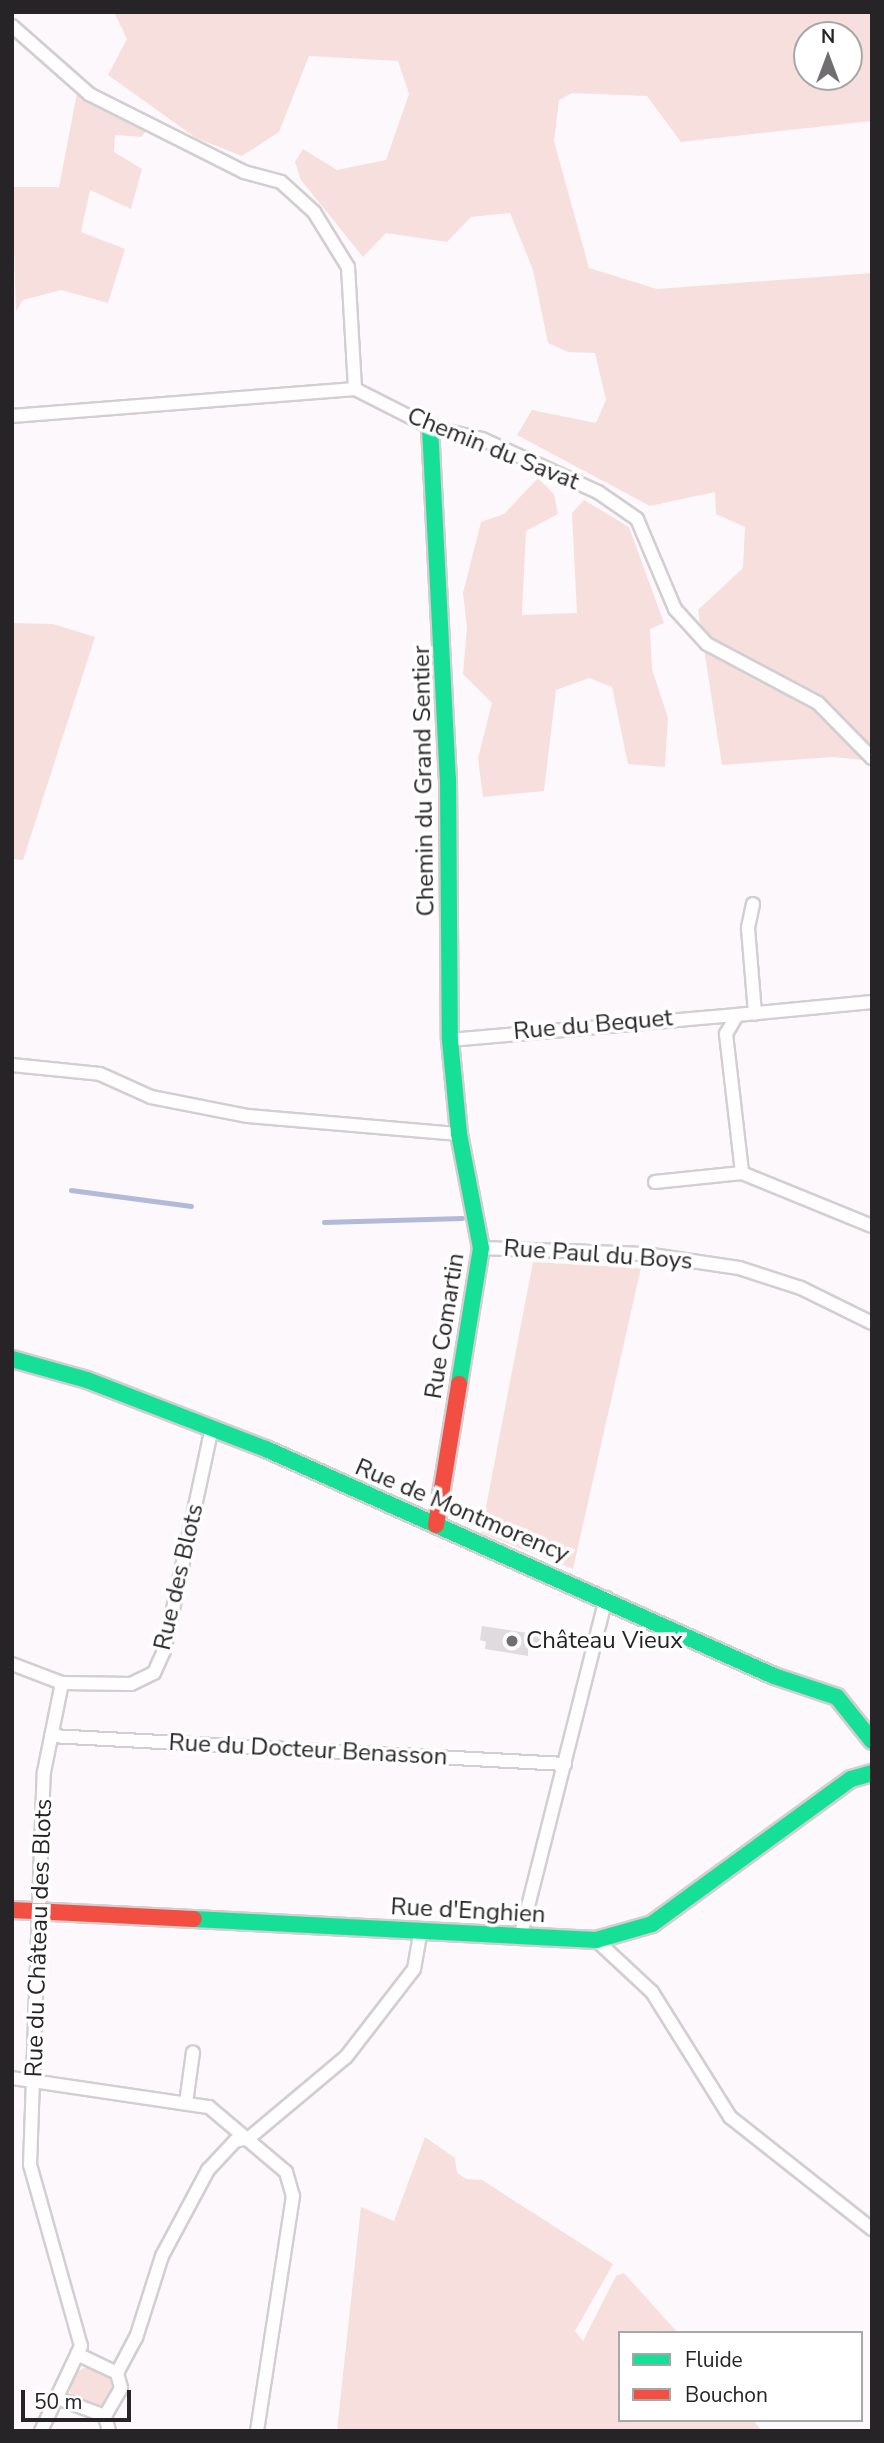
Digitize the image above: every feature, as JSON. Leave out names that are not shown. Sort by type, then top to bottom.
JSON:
[{"type":"street","points":[[12,26],[89,94],[244,172],[281,182],[314,212],[348,267],[355,388],[12,416]]},
{"type":"street","name":"Chemin du Savat","points":[[355,388],[430,427],[482,439],[598,492],[637,519],[675,609],[707,644],[818,703],[872,758]]},
{"type":"street","name":"Chemin du Grand Sentier","points":[[430,427],[448,779],[450,1040],[458,1134]]},
{"type":"street","points":[[753,904],[748,928],[754,1014]]},
{"type":"street","name":"Rue du Bequet","points":[[450,1040],[872,1002]]},
{"type":"street","points":[[737,1015],[726,1034],[742,1173]]},
{"type":"street","points":[[12,1065],[100,1074],[151,1097],[248,1116],[458,1134]]},
{"type":"street","name":"Rue Comartin","points":[[436,1525],[481,1248],[458,1134]]},
{"type":"street","points":[[655,1182],[742,1173],[872,1226]]},
{"type":"street","name":"Rue Paul du Boys","points":[[481,1248],[645,1254],[739,1268],[801,1288],[872,1322]]},
{"type":"street","name":"Rue de Montmorency","points":[[12,1359],[87,1380],[212,1428],[607,1598],[774,1676],[837,1697],[872,1741]]},
{"type":"street","name":"Rue des Blots","points":[[62,1683],[131,1684],[154,1673],[164,1651],[212,1428]]},
{"type":"street","points":[[520,1938],[607,1598]]},
{"type":"street","points":[[12,1664],[62,1683]]},
{"type":"street","name":"Rue du Château des Blots","points":[[41,2431],[81,2346],[30,2165],[44,1772],[62,1683]]},
{"type":"street","name":"Rue du Docteur Benasson","points":[[51,1736],[565,1764]]},
{"type":"street","name":"Rue d'Enghien","points":[[12,1910],[596,1940],[652,1924],[850,1779],[872,1773]]},
{"type":"street","points":[[109,2431],[105,2416],[121,2388],[117,2373],[136,2338],[162,2256],[208,2170],[235,2141],[249,2138],[346,2057],[414,1969],[421,1931]]},
{"type":"street","points":[[596,1940],[652,1992],[730,2116],[872,2229]]},
{"type":"street","points":[[186,2103],[193,2052]]},
{"type":"street","points":[[12,2078],[34,2079],[209,2107],[249,2138],[286,2172],[293,2196],[257,2431]]},
{"type":"street","points":[[77,2354],[117,2373]]},
{"type":"street","points":[[57,2398],[105,2416]]},
{"type":"shaded area","points":[[114,12],[872,12],[872,121],[681,142],[647,96],[572,93],[559,100],[554,141],[589,268],[657,289],[872,273],[872,761],[833,757],[722,765],[698,610],[743,568],[745,527],[716,514],[715,492],[650,506],[517,435],[532,410],[596,423],[606,400],[595,353],[568,352],[548,343],[533,270],[510,213],[471,217],[447,242],[386,233],[363,257],[301,180],[295,162],[303,149],[337,170],[386,160],[409,94],[398,61],[309,56],[279,132],[242,156],[196,138],[108,75],[127,39]]},
{"type":"shaded area","points":[[77,93],[147,130],[141,137],[115,135],[114,152],[142,169],[131,209],[90,190],[81,232],[125,249],[108,303],[61,290],[23,300],[16,311],[12,187],[59,187]]},
{"type":"shaded area","points":[[538,478],[554,494],[558,514],[526,531],[522,615],[577,613],[572,513],[584,500],[629,527],[664,623],[650,629],[652,669],[668,718],[665,767],[628,764],[612,687],[589,678],[556,690],[544,791],[483,797],[478,758],[492,703],[463,674],[467,627],[463,593],[481,522],[504,514]]},
{"type":"shaded area","points":[[12,623],[53,624],[95,637],[23,860],[12,859]]},
{"type":"shaded area","points":[[533,1262],[641,1268],[573,1569],[481,1533]]},
{"type":"shaded area","points":[[425,2137],[455,2158],[457,2173],[466,2179],[482,2180],[613,2264],[575,2331],[583,2341],[616,2276],[624,2273],[676,2331],[618,2331],[618,2422],[755,2422],[761,2430],[337,2431],[361,2207],[394,2221]]},
{"type":"shaded area","points":[[91,2367],[106,2373],[112,2388],[106,2403],[91,2409],[76,2403],[70,2388],[76,2373]]},
{"type":"building","name":"Château Vieux","points":[[482,1626],[541,1635],[539,1650],[528,1649],[528,1656],[485,1649],[486,1642],[480,1640]]},
{"type":"waterway","points":[[71,1190],[191,1206]]},
{"type":"waterway","points":[[324,1222],[462,1218]]},
{"type":"traffic: fast","points":[[430,427],[448,779],[450,1040],[459,1134],[481,1248],[459,1384]]},
{"type":"traffic: fast","points":[[12,1359],[87,1380],[266,1449],[774,1676],[837,1697],[872,1741]]},
{"type":"traffic: fast","points":[[194,1919],[596,1940],[652,1924],[851,1779],[872,1773]]},
{"type":"traffic: jam","points":[[436,1525],[459,1384]]},
{"type":"traffic: jam","points":[[12,1910],[194,1919]]},
{"type":"place","name":"Château Vieux","points":[[512,1641]]}]
